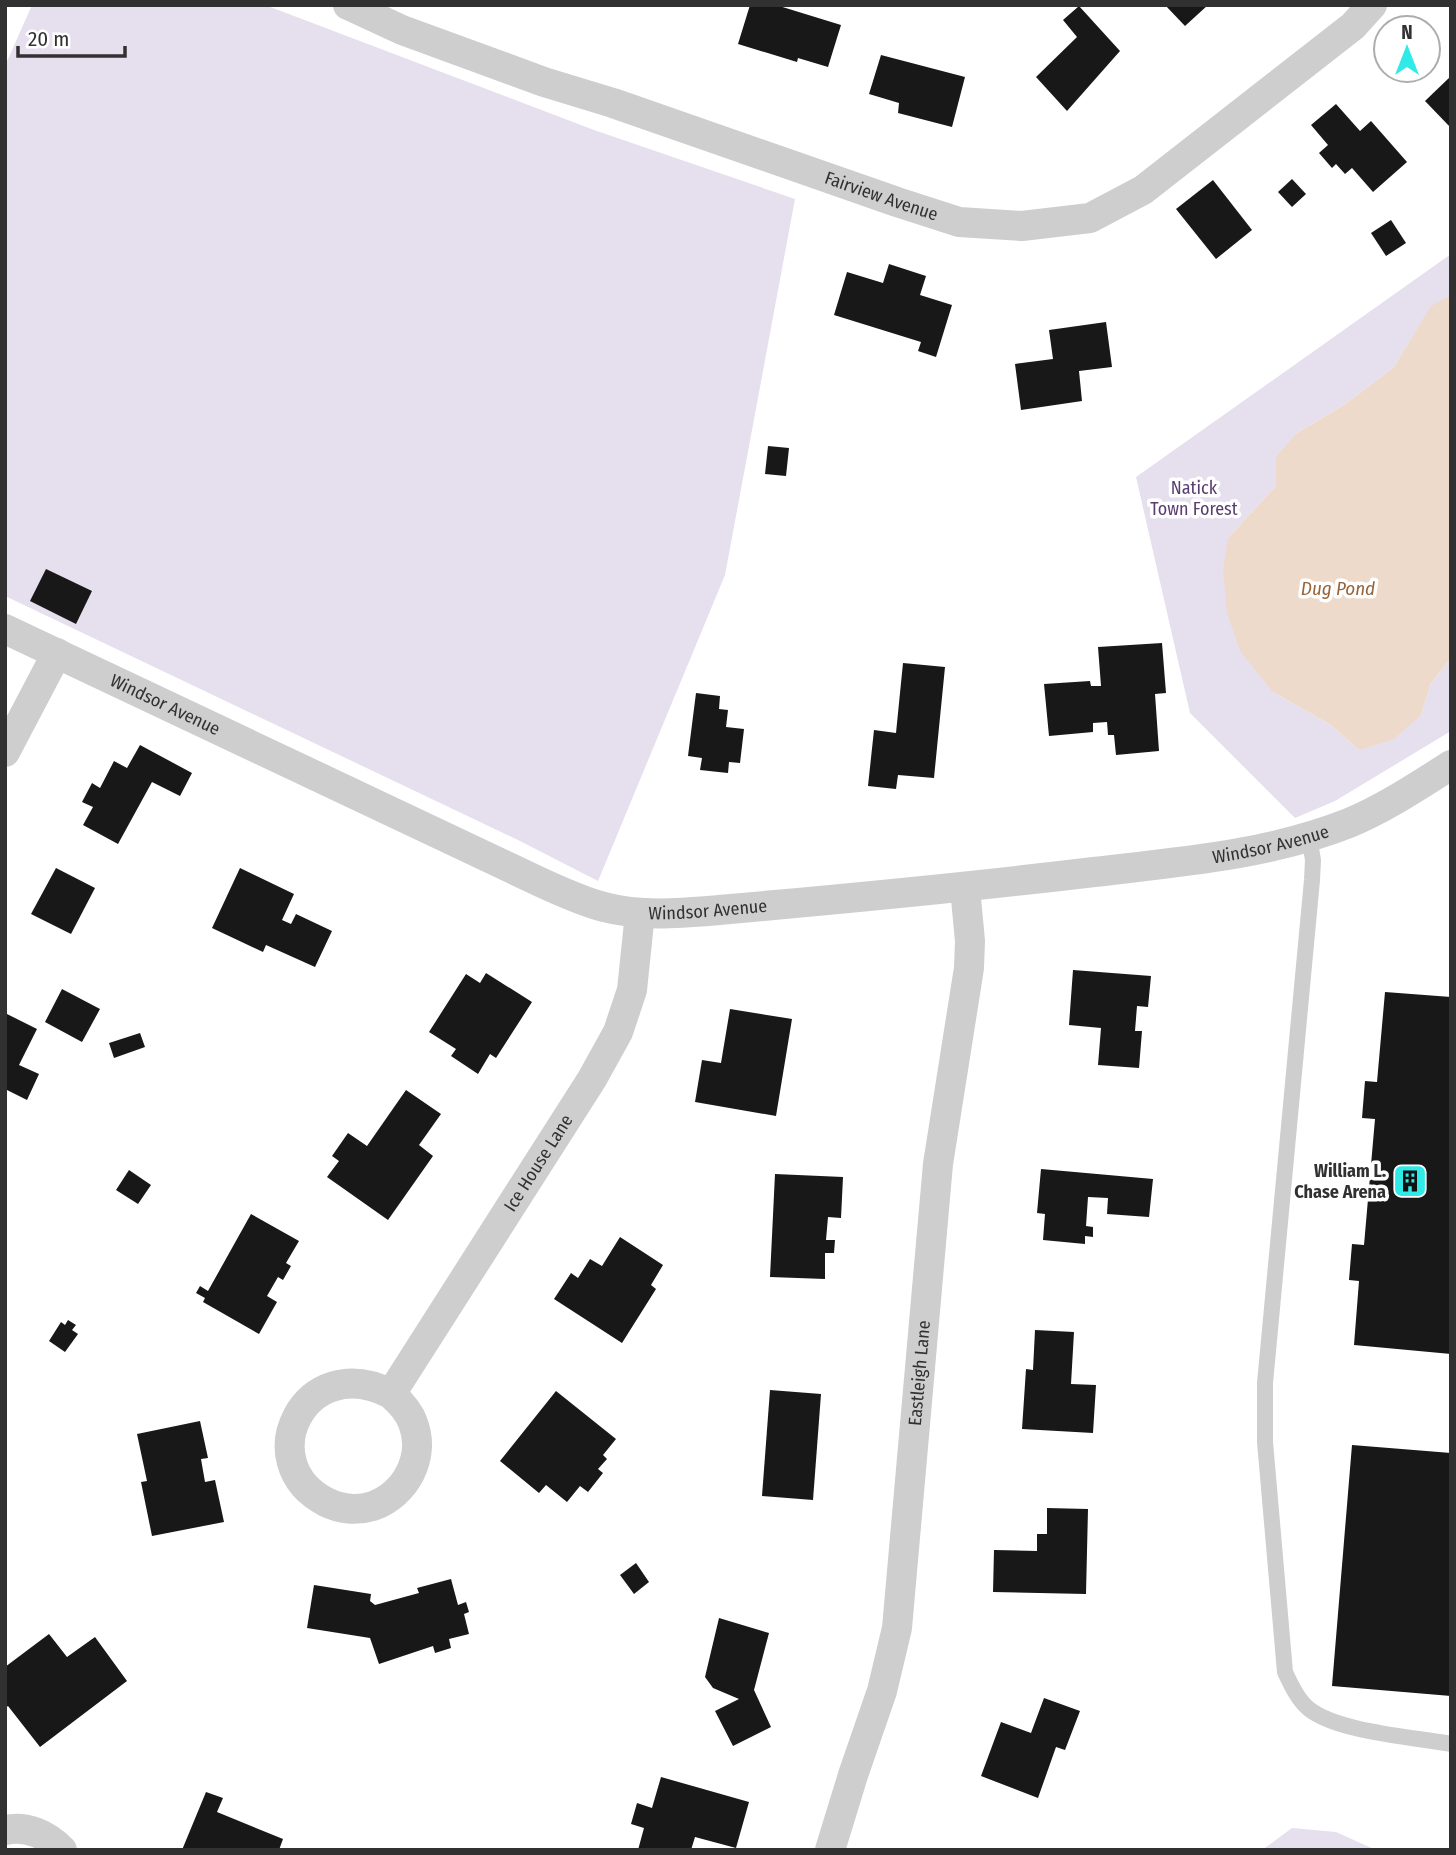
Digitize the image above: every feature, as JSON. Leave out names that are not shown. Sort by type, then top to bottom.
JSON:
[{"type":"street","name":"Fairview Avenue","points":[[348,5],[402,30],[544,82],[613,103],[897,202],[959,222],[1023,226],[1090,218],[1143,190],[1353,26],[1372,5]]},
{"type":"street","name":"Windsor Avenue","points":[[5,629],[550,887],[606,908],[640,913],[693,912],[965,888],[1178,863],[1266,848],[1350,822],[1392,802],[1451,765]]},
{"type":"street","points":[[5,752],[57,653]]},
{"type":"street","name":"Eastleigh Lane","points":[[830,1850],[882,1692],[897,1628],[938,1164],[969,968],[970,941],[965,888]]},
{"type":"street","name":"Ice House Lane","points":[[391,1394],[592,1079],[618,1032],[632,990],[640,913]]},
{"type":"street","points":[[348,1382],[375,1385],[391,1394],[405,1407],[413,1423],[417,1443],[414,1464],[405,1483],[391,1496],[373,1506],[357,1509],[332,1505],[315,1496],[303,1485],[294,1468],[290,1449],[295,1420],[303,1407],[320,1391],[348,1382]]},
{"type":"street","points":[[5,1830],[25,1829],[37,1832],[52,1840],[62,1850]]},
{"type":"lane","points":[[1309,836],[1313,860],[1264,1402],[1266,1456],[1285,1672],[1306,1707],[1322,1717],[1347,1726],[1451,1744]]},
{"type":"green space","points":[[32,5],[265,5],[594,130],[795,199],[725,575],[598,881],[518,840],[5,596],[5,66]]},
{"type":"green space","name":"Natick Town Forest","points":[[1451,254],[1451,295],[1431,307],[1394,367],[1344,405],[1297,433],[1276,486],[1228,538],[1273,692],[1331,725],[1359,750],[1421,715],[1431,683],[1451,658],[1451,731],[1335,801],[1295,818],[1190,713],[1136,477]]},
{"type":"green space","points":[[1292,1828],[1336,1832],[1376,1850],[1262,1850]]},
{"type":"water","name":"Dug Pond","points":[[1451,295],[1451,658],[1431,683],[1421,715],[1394,739],[1359,750],[1331,725],[1273,692],[1240,651],[1227,613],[1223,569],[1228,538],[1276,486],[1276,457],[1297,433],[1344,405],[1394,367],[1431,306]]},
{"type":"building","points":[[750,5],[776,5],[841,25],[828,67],[798,58],[797,62],[738,44]]},
{"type":"building","points":[[1165,5],[1208,5],[1185,26]]},
{"type":"building","points":[[1079,6],[1120,51],[1067,111],[1036,77],[1077,37],[1063,20]]},
{"type":"building","points":[[881,55],[965,77],[952,127],[898,113],[899,103],[869,94]]},
{"type":"building","points":[[1451,76],[1451,128],[1425,101]]},
{"type":"building","points":[[1336,104],[1360,131],[1371,121],[1407,162],[1373,192],[1352,168],[1345,174],[1336,164],[1332,168],[1319,153],[1328,145],[1311,125]]},
{"type":"building","points":[[1292,179],[1306,194],[1292,207],[1278,192]]},
{"type":"building","points":[[1213,180],[1252,230],[1216,259],[1176,209]]},
{"type":"building","points":[[1391,220],[1406,243],[1386,256],[1371,233]]},
{"type":"building","points":[[889,264],[926,276],[920,295],[952,305],[936,357],[918,351],[921,342],[834,315],[847,272],[883,283]]},
{"type":"building","points":[[1106,322],[1112,367],[1079,371],[1082,401],[1021,410],[1015,364],[1053,359],[1049,330]]},
{"type":"building","points":[[768,446],[789,448],[786,476],[765,474]]},
{"type":"building","points":[[46,569],[92,591],[76,624],[30,601]]},
{"type":"building","points":[[1162,643],[1166,693],[1155,694],[1159,751],[1116,755],[1114,735],[1108,735],[1107,722],[1093,723],[1093,732],[1049,736],[1044,684],[1090,681],[1091,686],[1101,686],[1098,647]]},
{"type":"building","points":[[903,663],[945,667],[934,778],[898,775],[896,789],[868,786],[874,730],[896,733]]},
{"type":"building","points":[[696,693],[720,696],[719,709],[728,710],[726,727],[744,729],[740,763],[729,762],[728,773],[700,770],[702,758],[688,756]]},
{"type":"building","points":[[140,745],[192,773],[180,796],[152,782],[118,844],[83,825],[93,807],[82,802],[92,783],[100,788],[114,761],[127,768]]},
{"type":"building","points":[[56,868],[95,888],[71,934],[31,914]]},
{"type":"building","points":[[240,868],[294,894],[282,920],[291,924],[296,914],[332,931],[315,967],[266,945],[263,952],[212,928]]},
{"type":"building","points":[[1073,970],[1151,976],[1148,1007],[1137,1006],[1135,1031],[1142,1031],[1139,1068],[1098,1065],[1101,1028],[1069,1025]]},
{"type":"building","points":[[486,973],[532,1002],[496,1058],[490,1054],[478,1074],[451,1056],[456,1049],[429,1032],[466,974],[480,983]]},
{"type":"building","points":[[62,989],[100,1009],[82,1042],[45,1022]]},
{"type":"building","name":"William L. Chase Arena","points":[[1385,992],[1451,997],[1451,1354],[1354,1345],[1359,1281],[1349,1280],[1352,1244],[1364,1245],[1375,1119],[1362,1118],[1365,1081],[1377,1082]]},
{"type":"building","points":[[730,1009],[792,1019],[776,1116],[695,1102],[702,1060],[721,1063]]},
{"type":"building","points":[[5,1013],[37,1029],[19,1065],[39,1074],[27,1100],[5,1089]]},
{"type":"building","points":[[140,1033],[145,1047],[114,1058],[109,1043]]},
{"type":"building","points":[[406,1090],[441,1114],[419,1145],[433,1156],[388,1220],[327,1177],[339,1161],[332,1156],[348,1133],[367,1146]]},
{"type":"building","points":[[1041,1169],[1153,1179],[1149,1217],[1107,1214],[1108,1198],[1088,1197],[1086,1226],[1093,1227],[1093,1237],[1085,1236],[1085,1244],[1043,1240],[1045,1214],[1037,1213]]},
{"type":"building","points":[[129,1170],[151,1185],[138,1204],[116,1190]]},
{"type":"building","points":[[775,1174],[843,1177],[841,1218],[828,1217],[826,1240],[835,1240],[834,1253],[825,1253],[825,1279],[770,1277]]},
{"type":"building","points":[[251,1214],[299,1241],[286,1263],[291,1266],[283,1280],[278,1277],[267,1296],[277,1302],[259,1334],[203,1302],[205,1298],[196,1293],[200,1286],[208,1291]]},
{"type":"building","points":[[620,1237],[663,1265],[651,1285],[656,1289],[622,1343],[554,1299],[571,1273],[578,1278],[590,1259],[602,1266]]},
{"type":"building","points":[[68,1320],[76,1325],[72,1330],[78,1334],[65,1352],[49,1341],[61,1322],[65,1325]]},
{"type":"building","points":[[1035,1330],[1074,1332],[1071,1384],[1096,1385],[1093,1433],[1022,1429],[1026,1369],[1033,1370]]},
{"type":"building","points":[[770,1390],[821,1394],[813,1500],[762,1496]]},
{"type":"building","points":[[556,1391],[616,1439],[603,1455],[607,1459],[598,1469],[603,1473],[588,1492],[580,1486],[567,1502],[546,1485],[539,1493],[500,1461]]},
{"type":"building","points":[[200,1421],[208,1458],[201,1459],[205,1482],[215,1480],[224,1522],[152,1536],[141,1482],[147,1481],[137,1434]]},
{"type":"building","points":[[1352,1445],[1451,1453],[1451,1696],[1332,1686]]},
{"type":"building","points":[[1047,1508],[1088,1509],[1086,1594],[993,1592],[994,1550],[1037,1551],[1037,1534],[1047,1534]]},
{"type":"building","points":[[636,1563],[649,1582],[634,1594],[620,1575]]},
{"type":"building","points":[[451,1579],[458,1605],[466,1602],[469,1612],[464,1614],[469,1634],[449,1639],[451,1648],[435,1653],[433,1646],[379,1664],[370,1638],[307,1628],[314,1585],[371,1594],[370,1601],[375,1605],[419,1593],[417,1588]]},
{"type":"building","points":[[719,1618],[769,1633],[754,1690],[771,1727],[733,1746],[715,1711],[739,1699],[713,1688],[705,1677]]},
{"type":"building","points":[[49,1634],[67,1657],[95,1637],[127,1681],[40,1747],[8,1706],[5,1708],[5,1667]]},
{"type":"building","points":[[1044,1698],[1080,1711],[1065,1750],[1056,1747],[1038,1798],[981,1776],[1001,1722],[1031,1733]]},
{"type":"building","points":[[661,1777],[749,1802],[736,1848],[695,1837],[691,1850],[638,1850],[644,1828],[631,1824],[637,1803],[652,1808]]},
{"type":"building","points":[[206,1792],[223,1798],[217,1812],[283,1839],[279,1850],[182,1850]]},
{"type":"place","name":"William L. Chase Arena","points":[[1410,1181]]}]
